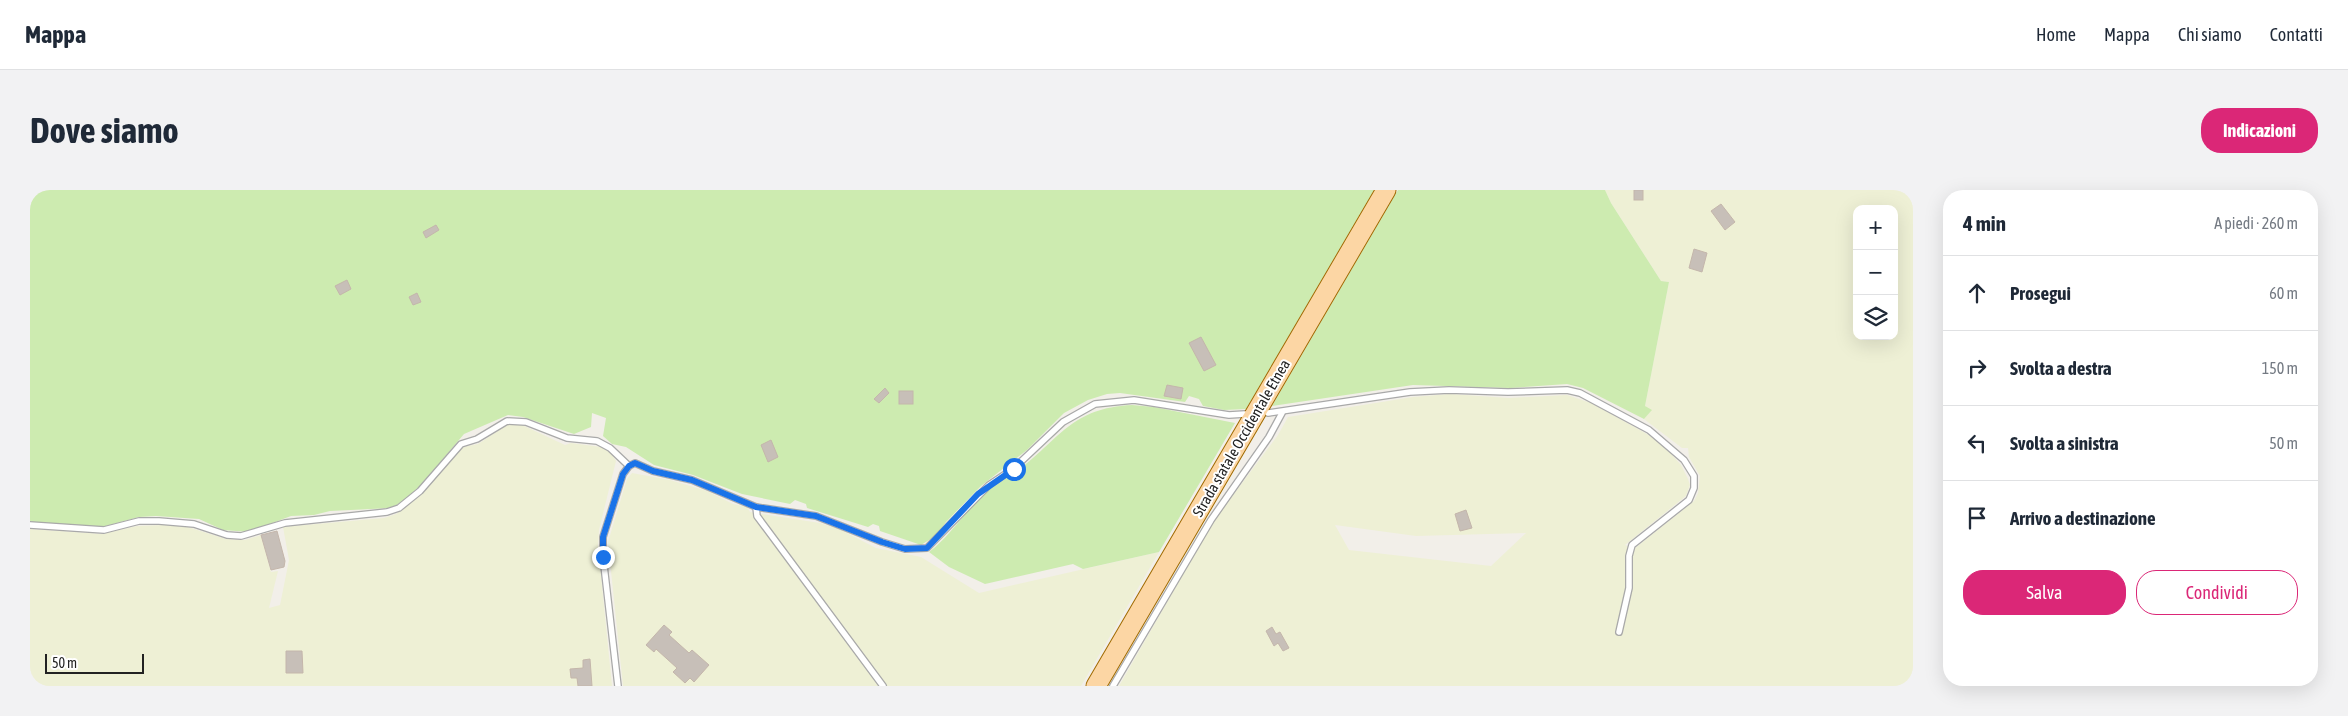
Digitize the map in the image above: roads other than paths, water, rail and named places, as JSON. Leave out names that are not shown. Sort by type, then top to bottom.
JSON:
[{"type":"main road","name":"Strada statale Occidentale Etnea","points":[[1096,686],[1386,190]]},
{"type":"lane","points":[[1268,413],[1410,392],[1449,390],[1508,392],[1567,390],[1580,393],[1649,430],[1684,460],[1694,476],[1694,488],[1689,500],[1632,545],[1629,556],[1629,588],[1620,632]]},
{"type":"lane","points":[[618,686],[603,557],[603,537],[623,474],[629,466],[635,463],[653,471],[692,480],[756,507],[816,516],[882,542],[918,550],[927,548],[978,494],[1014,469],[1063,422],[1095,404],[1134,400],[1229,415],[1245,414]]},
{"type":"lane","points":[[1114,686],[1211,520],[1270,437],[1282,412]]},
{"type":"lane","points":[[30,525],[104,530],[139,521],[159,520],[194,524],[228,535],[240,536],[285,523],[387,512],[399,508],[420,491],[461,444],[477,439],[507,421],[526,422],[567,438],[597,441],[610,448],[629,466]]},
{"type":"lane","points":[[756,507],[757,516],[884,686]]}]
